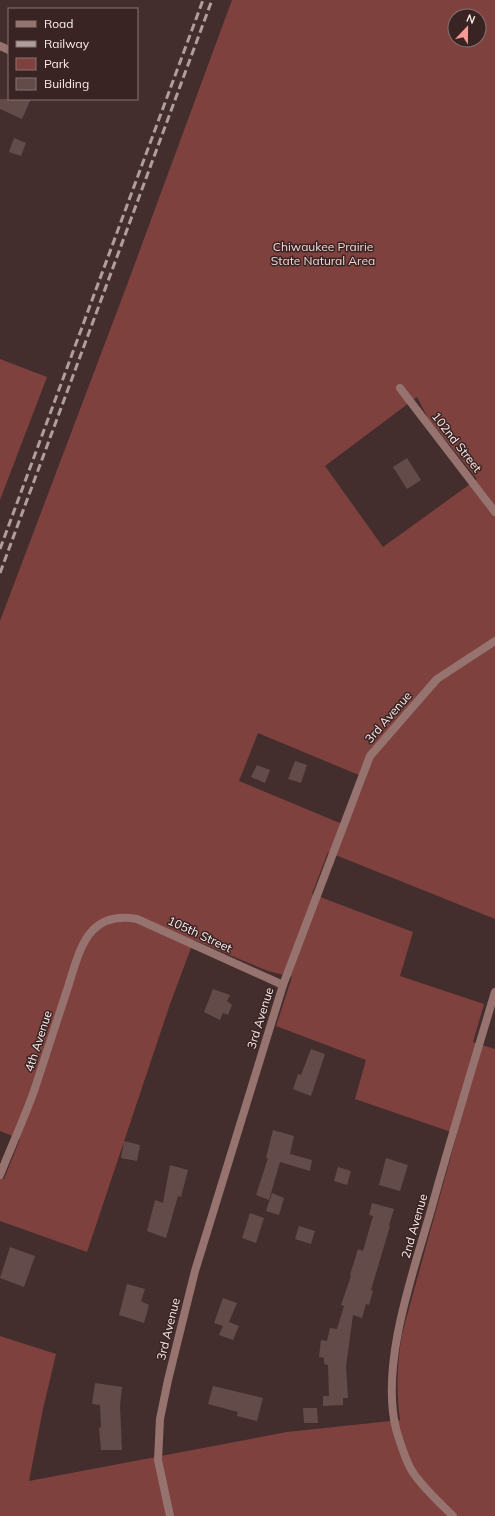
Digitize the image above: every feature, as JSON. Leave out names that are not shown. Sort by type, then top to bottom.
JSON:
[{"type":"street","name":"102nd Street","points":[[400,388],[495,512]]},
{"type":"street","name":"3rd Avenue","points":[[170,1516],[158,1460],[160,1419],[168,1380],[196,1271],[283,985],[370,756],[437,679],[495,641]]},
{"type":"street","name":"105th Street","points":[[106,921],[115,918],[137,919],[283,985]]},
{"type":"street","name":"4th Avenue","points":[[0,1175],[33,1093],[78,957],[91,932],[106,921]]},
{"type":"street","name":"2nd Avenue","points":[[453,1516],[431,1495],[411,1470],[396,1429],[393,1412],[392,1395],[394,1355],[412,1275],[495,992]]},
{"type":"green space","name":"Chiwaukee Prairie State Natural Area","points":[[232,0],[495,0],[495,919],[328,852],[312,894],[413,932],[400,976],[484,1004],[473,1042],[495,1049],[495,1516],[0,1516],[0,1336],[56,1354],[43,1409],[29,1481],[287,1432],[400,1420],[398,1377],[402,1334],[457,1134],[355,1099],[366,1060],[276,1026],[292,977],[268,971],[194,940],[170,1004],[87,1252],[0,1221],[0,1178],[4,1179],[20,1139],[0,1131],[0,621],[127,285]],"holes":[[[417,397],[428,418],[477,479],[383,547],[325,466]],[[258,733],[366,778],[347,826],[239,781]]]},
{"type":"green space","points":[[0,359],[47,377],[0,500]]},
{"type":"building","points":[[0,99],[31,100],[22,119],[0,109]]},
{"type":"building","points":[[14,138],[26,143],[21,156],[9,152]]},
{"type":"building","points":[[407,458],[421,480],[407,489],[393,467]]},
{"type":"building","points":[[295,761],[307,765],[301,783],[288,779]]},
{"type":"building","points":[[257,765],[270,770],[265,783],[251,777]]},
{"type":"building","points":[[213,989],[230,995],[227,1001],[232,1005],[228,1015],[223,1013],[220,1020],[204,1012]]},
{"type":"building","points":[[311,1049],[325,1054],[311,1096],[293,1089],[298,1074],[301,1075]]},
{"type":"building","points":[[273,1130],[294,1136],[290,1154],[312,1160],[310,1171],[280,1162],[269,1200],[256,1195],[268,1158],[266,1158]]},
{"type":"building","points":[[124,1141],[140,1145],[137,1161],[121,1158]]},
{"type":"building","points":[[386,1158],[408,1165],[400,1191],[379,1185]]},
{"type":"building","points":[[170,1165],[188,1170],[181,1197],[178,1196],[166,1238],[147,1231],[155,1200],[163,1203]]},
{"type":"building","points":[[338,1167],[351,1171],[347,1185],[334,1181]]},
{"type":"building","points":[[272,1193],[284,1198],[279,1215],[266,1211]]},
{"type":"building","points":[[372,1203],[394,1209],[389,1225],[390,1226],[371,1290],[373,1291],[369,1305],[366,1304],[362,1318],[353,1315],[346,1366],[348,1398],[343,1398],[343,1405],[323,1406],[323,1396],[329,1396],[328,1365],[324,1364],[324,1358],[319,1357],[321,1340],[327,1341],[330,1328],[337,1329],[344,1306],[341,1305],[358,1249],[363,1251],[373,1216],[369,1215]]},
{"type":"building","points":[[250,1213],[264,1218],[256,1243],[242,1238]]},
{"type":"building","points":[[299,1226],[315,1231],[311,1244],[295,1239]]},
{"type":"building","points":[[10,1247],[35,1256],[24,1287],[0,1278]]},
{"type":"building","points":[[127,1284],[145,1289],[141,1301],[149,1305],[144,1323],[119,1315]]},
{"type":"building","points":[[223,1298],[237,1303],[229,1322],[239,1326],[233,1340],[219,1335],[223,1326],[214,1323]]},
{"type":"building","points":[[95,1383],[122,1387],[120,1406],[122,1450],[101,1450],[99,1428],[101,1427],[100,1405],[92,1404]]},
{"type":"building","points":[[213,1386],[263,1398],[257,1421],[237,1416],[238,1412],[208,1404]]},
{"type":"building","points":[[303,1408],[317,1408],[318,1423],[304,1423]]},
{"type":"railway","points":[[0,549],[203,0]]},
{"type":"railway","points":[[0,573],[212,0]]}]
